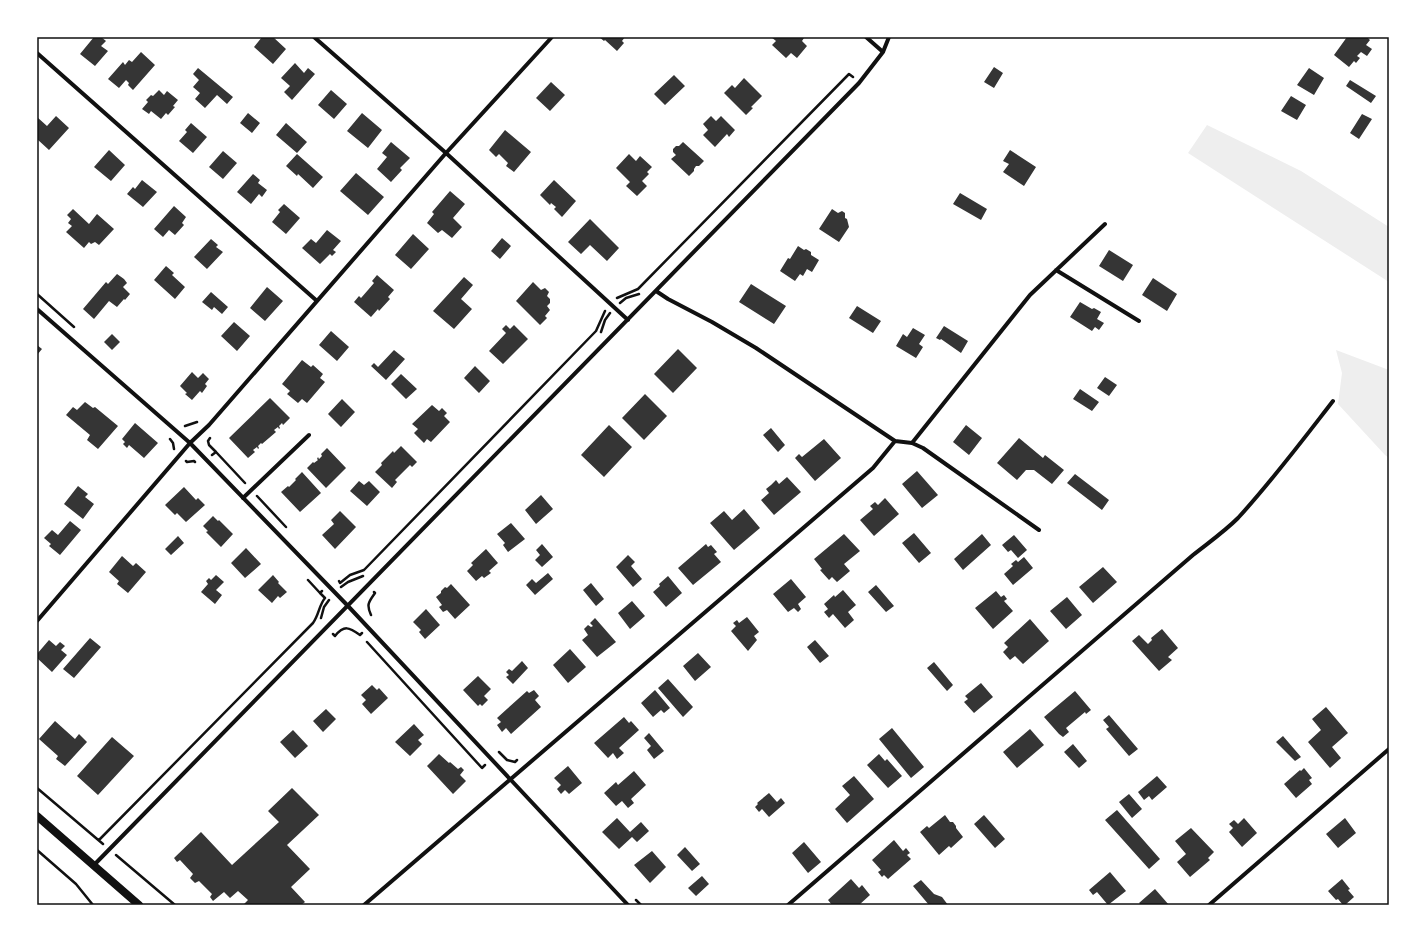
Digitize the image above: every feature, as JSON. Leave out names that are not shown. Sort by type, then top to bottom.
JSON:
[{"type":"main road","points":[[37,816],[139,905]]},
{"type":"street","points":[[314,37],[446,153],[628,320]]},
{"type":"street","points":[[37,621],[190,443],[209,425],[446,153],[552,37]]},
{"type":"street","points":[[866,37],[883,52]]},
{"type":"street","points":[[94,866],[859,83],[883,52],[889,37]]},
{"type":"street","points":[[37,53],[318,301]]},
{"type":"street","points":[[912,443],[1030,295],[1105,224]]},
{"type":"street","points":[[1056,270],[1139,321]]},
{"type":"street","points":[[656,291],[756,348],[895,441],[912,443],[923,448],[1038,530]]},
{"type":"street","points":[[37,310],[190,443],[348,606],[628,905]]},
{"type":"street","points":[[788,905],[1237,518],[1285,462],[1333,401]]},
{"type":"street","points":[[243,498],[309,435]]},
{"type":"street","points":[[364,905],[873,468],[895,441]]},
{"type":"street","points":[[1209,905],[1389,749]]},
{"type":"path","points":[[99,840],[313,622],[318,616],[320,606],[324,598],[320,593],[327,585],[335,578],[340,583],[350,575],[364,570],[596,331],[605,311],[603,309],[609,302],[615,296],[617,299],[624,294],[638,289],[849,74],[852,76]]},
{"type":"path","points":[[499,752],[508,760],[515,762],[520,757]]},
{"type":"path","points":[[37,850],[76,884],[93,905]]},
{"type":"path","points":[[636,899],[641,905]]},
{"type":"shaded area","points":[[1207,125],[1301,171],[1389,227],[1389,282],[1188,153]]},
{"type":"shaded area","points":[[1336,350],[1389,370],[1389,458],[1338,404],[1342,373]]},
{"type":"building","points":[[94,37],[101,37],[106,41],[101,46],[108,51],[95,66],[80,54]]},
{"type":"building","points":[[262,37],[273,37],[286,49],[273,64],[254,47]]},
{"type":"building","points":[[599,37],[625,37],[622,41],[624,43],[617,51],[605,40],[604,41]]},
{"type":"building","points":[[771,37],[803,37],[804,38],[802,41],[807,46],[797,58],[791,53],[786,58],[772,45],[776,41]]},
{"type":"building","points":[[1347,37],[1367,37],[1370,40],[1366,45],[1372,49],[1367,56],[1361,52],[1357,56],[1360,58],[1356,63],[1354,61],[1349,67],[1334,55]]},
{"type":"building","points":[[141,52],[155,65],[133,90],[128,85],[129,83],[126,80],[119,88],[108,79],[123,62],[125,65],[129,60],[132,62]]},
{"type":"building","points":[[295,63],[304,73],[308,68],[315,74],[292,100],[284,92],[290,86],[281,78]]},
{"type":"building","points":[[994,67],[1003,73],[994,88],[984,82]]},
{"type":"building","points":[[198,68],[233,97],[227,104],[217,95],[205,108],[195,99],[200,93],[193,87],[199,80],[193,74]]},
{"type":"building","points":[[1309,68],[1324,78],[1314,95],[1297,85]]},
{"type":"building","points":[[674,75],[685,86],[665,105],[654,94]]},
{"type":"building","points":[[744,78],[762,96],[751,107],[753,108],[746,115],[724,93],[732,85],[735,88]]},
{"type":"building","points":[[1350,80],[1376,96],[1371,103],[1346,86]]},
{"type":"building","points":[[551,82],[565,95],[550,111],[536,98]]},
{"type":"building","points":[[159,90],[164,95],[167,91],[178,100],[173,106],[175,107],[168,115],[166,113],[161,119],[151,111],[149,114],[142,109],[148,102],[146,100]]},
{"type":"building","points":[[331,90],[347,104],[334,119],[318,105]]},
{"type":"building","points":[[1291,96],[1306,105],[1297,120],[1281,111]]},
{"type":"building","points":[[248,113],[260,123],[252,133],[240,123]]},
{"type":"building","points":[[362,113],[382,130],[368,148],[347,131]]},
{"type":"building","points":[[1362,114],[1372,119],[1359,139],[1350,133]]},
{"type":"building","points":[[56,116],[69,128],[49,150],[37,139],[37,117],[47,126]]},
{"type":"building","points":[[711,116],[716,121],[721,116],[735,130],[729,137],[727,134],[715,147],[703,135],[708,130],[703,124]]},
{"type":"building","points":[[191,123],[207,137],[193,153],[179,141],[187,132],[185,130]]},
{"type":"building","points":[[286,123],[307,142],[297,153],[276,135]]},
{"type":"building","points":[[505,130],[531,152],[514,172],[506,166],[508,163],[499,154],[496,157],[489,150]]},
{"type":"building","points":[[391,142],[410,158],[400,168],[402,170],[391,182],[377,169],[387,157],[382,153]]},
{"type":"building","points":[[683,142],[704,161],[699,166],[696,166],[694,171],[689,176],[671,159],[676,155],[673,152],[673,149]]},
{"type":"building","points":[[109,150],[125,165],[111,181],[94,167]]},
{"type":"building","points":[[1010,150],[1036,167],[1024,186],[1003,172],[1009,164],[1003,161]]},
{"type":"building","points":[[223,151],[237,163],[223,179],[209,167]]},
{"type":"building","points":[[297,154],[323,177],[313,188],[298,174],[297,176],[286,166]]},
{"type":"building","points":[[629,154],[636,161],[640,156],[652,167],[647,172],[649,174],[642,181],[647,186],[637,196],[626,186],[630,182],[616,168]]},
{"type":"building","points":[[356,173],[384,197],[368,215],[340,191]]},
{"type":"building","points":[[253,174],[260,180],[258,183],[267,190],[262,197],[259,194],[251,204],[237,192]]},
{"type":"building","points":[[142,180],[157,192],[143,207],[127,194],[133,187],[135,189]]},
{"type":"building","points":[[554,180],[576,201],[562,217],[554,209],[556,207],[551,203],[550,205],[540,195]]},
{"type":"building","points":[[450,191],[465,204],[453,218],[462,227],[452,238],[442,230],[438,233],[427,223],[434,214],[432,212]]},
{"type":"building","points":[[960,193],[987,209],[981,220],[953,204]]},
{"type":"building","points":[[284,204],[300,218],[286,234],[272,222],[280,212],[278,210]]},
{"type":"building","points":[[174,206],[186,217],[182,223],[184,225],[175,235],[169,230],[163,237],[154,229]]},
{"type":"building","points":[[73,209],[89,224],[97,214],[114,229],[99,245],[95,242],[91,244],[89,242],[84,248],[66,232],[72,226],[68,223],[71,219],[67,215]]},
{"type":"building","points":[[832,209],[838,213],[842,211],[845,213],[845,218],[847,219],[849,227],[839,242],[819,229]]},
{"type":"building","points":[[590,219],[619,248],[607,261],[590,245],[581,254],[568,242]]},
{"type":"building","points":[[327,230],[341,241],[333,250],[336,252],[332,256],[330,254],[320,264],[302,248],[311,239],[316,243]]},
{"type":"building","points":[[413,234],[429,249],[411,269],[395,255]]},
{"type":"building","points":[[502,238],[511,246],[500,259],[491,251]]},
{"type":"building","points":[[211,239],[218,245],[216,247],[223,252],[207,269],[194,257]]},
{"type":"building","points":[[798,246],[811,252],[811,255],[819,260],[812,272],[807,269],[803,276],[800,274],[795,281],[780,271]]},
{"type":"building","points":[[1109,250],[1133,265],[1123,281],[1099,266]]},
{"type":"building","points":[[166,266],[174,273],[172,275],[185,287],[175,299],[154,280]]},
{"type":"building","points":[[117,274],[127,283],[123,287],[130,294],[117,307],[109,301],[94,319],[83,309],[106,282],[108,284]]},
{"type":"building","points":[[377,275],[394,290],[388,297],[390,299],[371,317],[354,302],[359,296],[361,298],[374,283],[372,281]]},
{"type":"building","points":[[464,277],[473,285],[461,299],[472,309],[454,329],[433,311]]},
{"type":"building","points":[[1153,278],[1177,294],[1167,311],[1142,295]]},
{"type":"building","points":[[533,282],[541,290],[545,288],[549,292],[547,296],[550,299],[550,303],[547,306],[550,310],[545,316],[547,318],[540,325],[516,301]]},
{"type":"building","points":[[751,284],[786,306],[774,324],[739,302]]},
{"type":"building","points":[[267,287],[283,301],[265,321],[250,308]]},
{"type":"building","points":[[211,292],[228,307],[222,314],[214,307],[212,310],[202,302]]},
{"type":"building","points":[[1080,302],[1101,312],[1097,319],[1104,323],[1099,330],[1095,327],[1092,331],[1070,317]]},
{"type":"building","points":[[857,306],[881,321],[873,333],[849,318]]},
{"type":"building","points":[[234,322],[250,336],[237,351],[221,336]]},
{"type":"building","points":[[506,325],[510,329],[514,325],[528,339],[503,364],[489,351],[506,333],[502,329]]},
{"type":"building","points":[[944,326],[968,341],[961,353],[941,339],[936,338]]},
{"type":"building","points":[[913,328],[925,335],[919,344],[923,347],[916,358],[896,346],[903,334],[907,337]]},
{"type":"building","points":[[331,331],[349,347],[337,361],[319,345]]},
{"type":"building","points":[[112,334],[120,342],[112,350],[104,342]]},
{"type":"building","points":[[37,345],[42,349],[37,355]]},
{"type":"building","points":[[678,349],[697,368],[673,393],[654,374]]},
{"type":"building","points":[[394,350],[405,359],[386,380],[371,366],[374,363],[378,367]]},
{"type":"building","points":[[302,360],[311,367],[313,365],[323,374],[320,378],[325,382],[307,403],[302,399],[298,403],[287,394],[290,391],[282,384]]},
{"type":"building","points":[[475,366],[490,381],[479,393],[464,378]]},
{"type":"building","points":[[192,372],[198,378],[203,373],[209,379],[205,384],[207,386],[202,393],[200,391],[192,400],[185,394],[187,393],[180,386]]},
{"type":"building","points":[[401,374],[417,389],[406,399],[391,384]]},
{"type":"building","points":[[1105,377],[1117,385],[1109,396],[1097,388]]},
{"type":"building","points":[[1080,389],[1099,402],[1092,411],[1073,399]]},
{"type":"building","points":[[645,394],[667,416],[644,440],[622,418]]},
{"type":"building","points":[[270,398],[290,418],[283,425],[282,423],[279,426],[279,429],[278,427],[274,430],[276,432],[262,444],[261,443],[258,446],[258,449],[257,447],[253,450],[255,452],[248,458],[229,438]]},
{"type":"building","points":[[342,399],[355,412],[341,427],[328,414]]},
{"type":"building","points":[[85,402],[93,408],[95,407],[118,426],[98,449],[87,440],[90,435],[66,415],[73,407],[77,410]]},
{"type":"building","points":[[432,405],[439,411],[442,408],[447,413],[444,416],[450,422],[431,442],[427,439],[424,443],[414,433],[418,429],[412,424]]},
{"type":"building","points":[[135,423],[158,443],[144,458],[129,445],[127,448],[123,444],[125,442],[122,439]]},
{"type":"building","points":[[609,425],[632,447],[604,477],[581,455]]},
{"type":"building","points":[[966,425],[982,438],[969,455],[953,442]]},
{"type":"building","points":[[771,428],[785,445],[778,452],[763,435]]},
{"type":"building","points":[[1019,438],[1043,458],[1045,455],[1064,470],[1052,484],[1034,470],[1026,470],[1017,480],[997,463]]},
{"type":"building","points":[[824,439],[841,458],[815,481],[795,458],[799,454],[802,457]]},
{"type":"building","points":[[401,446],[417,462],[412,467],[410,465],[395,480],[397,482],[392,488],[375,472],[382,465],[381,463],[393,451],[394,453]]},
{"type":"building","points":[[327,448],[346,468],[326,488],[307,468],[313,462],[314,463],[318,460],[318,457],[319,459],[322,456],[321,454]]},
{"type":"building","points":[[917,471],[938,495],[922,508],[902,484]]},
{"type":"building","points":[[302,472],[321,493],[300,512],[281,492],[288,486],[289,487]]},
{"type":"building","points":[[1075,474],[1109,500],[1102,510],[1067,483]]},
{"type":"building","points":[[787,477],[801,492],[774,515],[761,500],[769,493],[766,489],[776,480],[779,484]]},
{"type":"building","points":[[359,481],[364,485],[369,481],[380,492],[367,506],[350,491]]},
{"type":"building","points":[[78,486],[88,494],[85,497],[94,504],[83,519],[64,504]]},
{"type":"building","points":[[184,487],[196,500],[198,498],[205,505],[186,522],[177,513],[175,515],[165,505]]},
{"type":"building","points":[[541,495],[553,509],[536,524],[525,510]]},
{"type":"building","points":[[885,498],[899,514],[874,536],[860,520],[873,509],[870,506],[875,502],[878,505]]},
{"type":"building","points":[[744,509],[760,528],[734,550],[710,523],[724,511],[732,520]]},
{"type":"building","points":[[340,511],[356,527],[335,549],[322,535],[334,524],[331,520]]},
{"type":"building","points":[[213,516],[233,534],[221,547],[206,532],[208,531],[203,526]]},
{"type":"building","points":[[70,521],[81,530],[60,555],[49,546],[51,544],[44,538],[52,530],[58,535]]},
{"type":"building","points":[[511,523],[525,539],[508,552],[503,545],[505,543],[497,534]]},
{"type":"building","points":[[914,533],[931,553],[919,563],[902,543]]},
{"type":"building","points":[[844,534],[860,551],[844,564],[850,571],[837,582],[832,577],[829,580],[820,570],[822,569],[814,559]]},
{"type":"building","points":[[982,534],[991,545],[963,570],[954,559]]},
{"type":"building","points":[[1014,535],[1027,550],[1018,558],[1011,550],[1008,552],[1002,545]]},
{"type":"building","points":[[178,536],[184,543],[171,555],[165,549]]},
{"type":"building","points":[[542,544],[553,557],[542,567],[535,560],[540,555],[536,550]]},
{"type":"building","points":[[706,544],[708,547],[711,545],[717,552],[714,554],[721,562],[693,585],[678,568]]},
{"type":"building","points":[[246,548],[261,564],[245,578],[231,563]]},
{"type":"building","points":[[486,549],[498,563],[489,571],[491,573],[484,578],[482,576],[476,581],[467,571],[473,565],[471,563]]},
{"type":"building","points":[[628,555],[635,562],[631,566],[642,579],[633,587],[616,567]]},
{"type":"building","points":[[122,556],[133,566],[136,563],[146,572],[128,593],[117,584],[119,581],[109,572]]},
{"type":"building","points":[[1024,557],[1033,568],[1013,585],[1004,574],[1013,566],[1011,564],[1016,560],[1018,562]]},
{"type":"building","points":[[1103,567],[1117,582],[1093,603],[1079,587]]},
{"type":"building","points":[[548,573],[553,579],[535,595],[526,585],[532,579],[536,583]]},
{"type":"building","points":[[216,575],[224,582],[216,590],[222,595],[215,604],[201,592],[208,584],[206,581],[209,578],[211,580]]},
{"type":"building","points":[[273,575],[279,582],[278,583],[287,592],[280,598],[278,596],[272,603],[258,590]]},
{"type":"building","points":[[668,576],[682,593],[666,607],[653,592]]},
{"type":"building","points":[[791,579],[806,597],[798,604],[801,609],[798,612],[794,608],[788,612],[773,594]]},
{"type":"building","points":[[591,583],[604,599],[596,606],[583,590]]},
{"type":"building","points":[[451,584],[470,605],[455,619],[447,610],[443,612],[439,607],[442,605],[436,597],[445,587],[447,588]]},
{"type":"building","points":[[876,585],[894,606],[886,612],[868,592]]},
{"type":"building","points":[[843,590],[856,605],[848,612],[854,620],[845,628],[833,614],[829,618],[824,612],[828,609],[824,604],[834,595],[835,597]]},
{"type":"building","points":[[996,591],[1001,597],[1004,595],[1007,599],[1004,601],[1013,611],[993,629],[975,608]]},
{"type":"building","points":[[1067,597],[1082,615],[1066,629],[1050,611]]},
{"type":"building","points":[[632,601],[645,616],[630,629],[618,613]]},
{"type":"building","points":[[426,609],[440,625],[425,639],[419,632],[421,630],[413,622]]},
{"type":"building","points":[[747,617],[759,632],[754,636],[757,640],[748,651],[731,631],[736,626],[733,623],[737,620],[739,623]]},
{"type":"building","points":[[595,618],[616,642],[597,657],[582,640],[588,635],[584,629],[588,625],[591,627],[593,626],[590,623]]},
{"type":"building","points":[[1030,619],[1049,641],[1023,664],[1015,656],[1010,660],[1003,652],[1008,647],[1004,643]]},
{"type":"building","points":[[1162,629],[1178,648],[1168,657],[1172,660],[1159,671],[1132,641],[1139,635],[1148,644],[1152,640],[1151,638]]},
{"type":"building","points":[[90,638],[101,647],[74,678],[63,669]]},
{"type":"building","points":[[49,640],[56,646],[60,642],[65,646],[61,650],[67,655],[52,672],[37,658],[37,654]]},
{"type":"building","points":[[815,640],[829,656],[820,663],[807,647]]},
{"type":"building","points":[[570,649],[586,667],[568,683],[553,665]]},
{"type":"building","points":[[698,653],[711,667],[695,681],[683,666]]},
{"type":"building","points":[[522,661],[528,668],[513,684],[506,677],[509,675],[506,672],[509,669],[512,671]]},
{"type":"building","points":[[934,662],[953,685],[947,691],[927,668]]},
{"type":"building","points":[[478,676],[491,689],[484,696],[488,700],[482,706],[480,704],[478,706],[463,690]]},
{"type":"building","points":[[668,679],[693,707],[683,717],[658,688]]},
{"type":"building","points":[[981,683],[993,697],[974,713],[964,702],[968,699],[965,696]]},
{"type":"building","points":[[372,685],[377,690],[379,688],[388,698],[371,714],[362,704],[366,700],[361,695]]},
{"type":"building","points":[[534,690],[539,696],[535,700],[541,707],[511,734],[506,728],[502,732],[497,725],[501,722],[497,718],[527,691],[529,693]]},
{"type":"building","points":[[655,690],[670,708],[664,713],[661,710],[653,717],[641,703]]},
{"type":"building","points":[[1075,691],[1091,710],[1086,714],[1085,712],[1066,728],[1069,732],[1063,737],[1044,717]]},
{"type":"building","points":[[1326,707],[1348,733],[1332,747],[1341,758],[1330,768],[1308,742],[1321,730],[1312,719]]},
{"type":"building","points":[[326,709],[336,719],[323,732],[313,721]]},
{"type":"building","points":[[1109,715],[1138,749],[1129,756],[1106,729],[1109,727],[1103,720]]},
{"type":"building","points":[[624,717],[629,723],[631,721],[639,730],[619,748],[624,753],[617,759],[613,753],[608,758],[594,743]]},
{"type":"building","points":[[55,721],[75,739],[79,734],[87,742],[65,766],[56,759],[58,756],[39,739]]},
{"type":"building","points":[[414,724],[424,735],[418,740],[422,744],[410,756],[395,742]]},
{"type":"building","points":[[892,728],[924,767],[911,778],[879,739]]},
{"type":"building","points":[[1030,729],[1044,745],[1017,768],[1003,752]]},
{"type":"building","points":[[293,730],[308,746],[295,758],[280,742]]},
{"type":"building","points":[[649,733],[664,751],[654,759],[647,750],[651,746],[644,738]]},
{"type":"building","points":[[1283,736],[1301,757],[1295,761],[1276,742]]},
{"type":"building","points":[[112,737],[134,756],[98,795],[77,776]]},
{"type":"building","points":[[1073,744],[1087,761],[1079,768],[1064,752]]},
{"type":"building","points":[[439,754],[458,769],[461,767],[464,770],[460,775],[466,781],[453,794],[427,766]]},
{"type":"building","points":[[879,754],[885,761],[887,759],[902,776],[888,788],[867,765]]},
{"type":"building","points":[[568,766],[582,783],[569,794],[565,790],[561,794],[557,789],[561,785],[554,778]]},
{"type":"building","points":[[1304,768],[1312,778],[1309,780],[1312,784],[1296,798],[1284,784]]},
{"type":"building","points":[[634,771],[646,785],[631,799],[634,803],[628,808],[622,801],[616,806],[604,793],[616,782],[618,785]]},
{"type":"building","points":[[854,776],[874,799],[847,823],[835,809],[850,795],[842,786]]},
{"type":"building","points":[[1157,776],[1167,787],[1152,800],[1149,796],[1144,800],[1138,792]]},
{"type":"building","points":[[292,788],[319,815],[287,845],[310,869],[291,887],[305,902],[301,905],[243,905],[248,900],[238,891],[230,898],[224,892],[213,901],[210,897],[212,894],[199,881],[195,883],[190,878],[193,874],[180,860],[177,862],[174,858],[201,832],[232,865],[279,822],[268,811]]},
{"type":"building","points":[[769,793],[777,802],[781,798],[785,803],[769,817],[762,809],[759,812],[755,807],[758,804],[757,803]]},
{"type":"building","points":[[1129,794],[1142,809],[1132,818],[1119,802]]},
{"type":"building","points":[[1117,810],[1160,859],[1149,869],[1105,820]]},
{"type":"building","points":[[945,815],[950,822],[953,822],[963,837],[951,848],[949,846],[939,855],[920,832],[927,826],[929,828]]},
{"type":"building","points":[[984,815],[1005,839],[995,848],[974,824]]},
{"type":"building","points":[[617,818],[630,832],[641,822],[649,831],[637,842],[632,837],[619,849],[602,832]]},
{"type":"building","points":[[1244,818],[1257,833],[1242,847],[1229,832],[1233,828],[1229,824],[1234,820],[1238,824]]},
{"type":"building","points":[[1345,818],[1356,833],[1338,848],[1326,834]]},
{"type":"building","points":[[1191,828],[1214,852],[1208,858],[1210,860],[1190,877],[1177,862],[1186,854],[1175,841]]},
{"type":"building","points":[[894,840],[903,851],[906,848],[910,853],[907,855],[911,859],[888,879],[884,875],[882,877],[878,872],[881,870],[872,860]]},
{"type":"building","points":[[804,842],[821,862],[808,873],[792,853]]},
{"type":"building","points":[[685,847],[700,864],[692,871],[677,855]]},
{"type":"building","points":[[652,851],[666,867],[650,883],[634,865]]},
{"type":"building","points":[[1110,872],[1126,891],[1108,905],[1097,892],[1093,895],[1089,890]]},
{"type":"building","points":[[702,876],[709,884],[696,896],[688,888]]},
{"type":"building","points":[[851,879],[859,888],[862,885],[870,895],[859,905],[832,905],[828,900]]},
{"type":"building","points":[[1342,879],[1354,897],[1345,905],[1343,905],[1338,899],[1336,900],[1328,891]]},
{"type":"building","points":[[921,880],[934,894],[942,897],[948,905],[929,905],[913,886]]},
{"type":"building","points":[[1155,889],[1169,905],[1141,905],[1139,903]]}]
